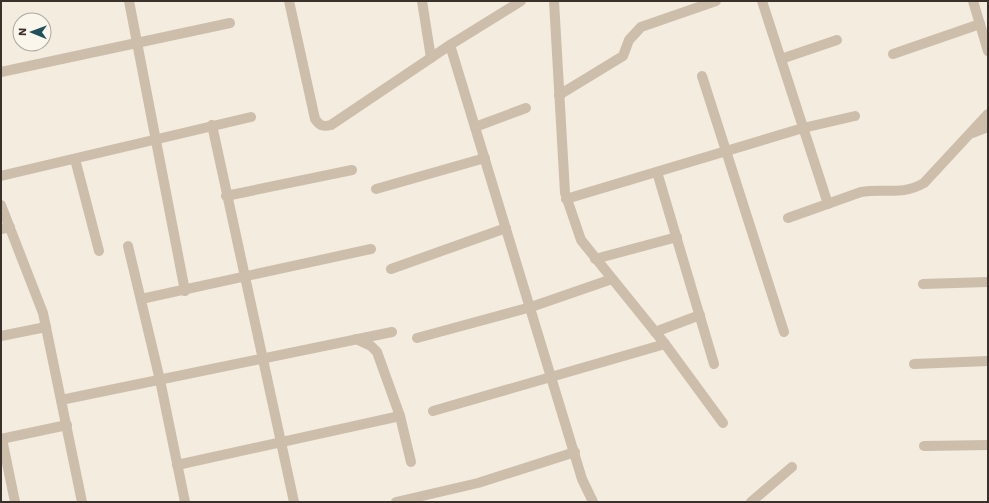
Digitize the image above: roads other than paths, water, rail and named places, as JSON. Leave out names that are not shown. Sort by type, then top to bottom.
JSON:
[{"type":"street","points":[[129,1],[185,291]]},
{"type":"street","points":[[289,1],[315,119],[319,125],[324,127],[331,125],[450,45],[521,1]]},
{"type":"street","points":[[422,1],[431,58]]},
{"type":"street","points":[[554,1],[566,198],[581,240],[665,344],[723,423]]},
{"type":"street","points":[[559,95],[623,56],[629,40],[641,27],[716,1]]},
{"type":"street","points":[[762,1],[828,204]]},
{"type":"street","points":[[973,1],[988,51]]},
{"type":"street","points":[[1,72],[230,22]]},
{"type":"street","points":[[893,54],[980,24]]},
{"type":"street","points":[[781,59],[837,40]]},
{"type":"street","points":[[450,45],[531,307],[582,479],[593,502]]},
{"type":"street","points":[[702,76],[725,152],[784,332]]},
{"type":"street","points":[[475,127],[526,108]]},
{"type":"street","points":[[788,218],[874,190],[899,191],[913,189],[924,183],[988,114]]},
{"type":"street","points":[[1,176],[251,116]]},
{"type":"street","points":[[566,198],[803,128],[854,116]]},
{"type":"street","points":[[212,125],[226,196],[294,502]]},
{"type":"street","points":[[970,134],[988,127]]},
{"type":"street","points":[[376,189],[485,158]]},
{"type":"street","points":[[75,159],[99,251]]},
{"type":"street","points":[[226,196],[352,170]]},
{"type":"street","points":[[657,172],[714,364]]},
{"type":"street","points":[[1,205],[5,228],[43,313],[82,502]]},
{"type":"street","points":[[391,269],[506,228]]},
{"type":"street","points":[[596,260],[677,237]]},
{"type":"street","points":[[128,246],[160,380],[185,502]]},
{"type":"street","points":[[141,299],[185,291],[371,249]]},
{"type":"street","points":[[417,338],[531,307],[612,279]]},
{"type":"street","points":[[922,284],[988,282]]},
{"type":"street","points":[[655,332],[700,315]]},
{"type":"street","points":[[1,336],[46,327]]},
{"type":"street","points":[[61,400],[392,332]]},
{"type":"street","points":[[356,339],[371,346],[377,352],[400,416],[411,462]]},
{"type":"street","points":[[433,411],[665,344]]},
{"type":"street","points":[[914,364],[988,361]]},
{"type":"street","points":[[177,465],[400,416]]},
{"type":"street","points":[[15,502],[1,439],[67,425]]},
{"type":"street","points":[[924,446],[988,445]]},
{"type":"street","points":[[396,502],[478,483],[575,452]]},
{"type":"street","points":[[751,502],[792,467]]}]
